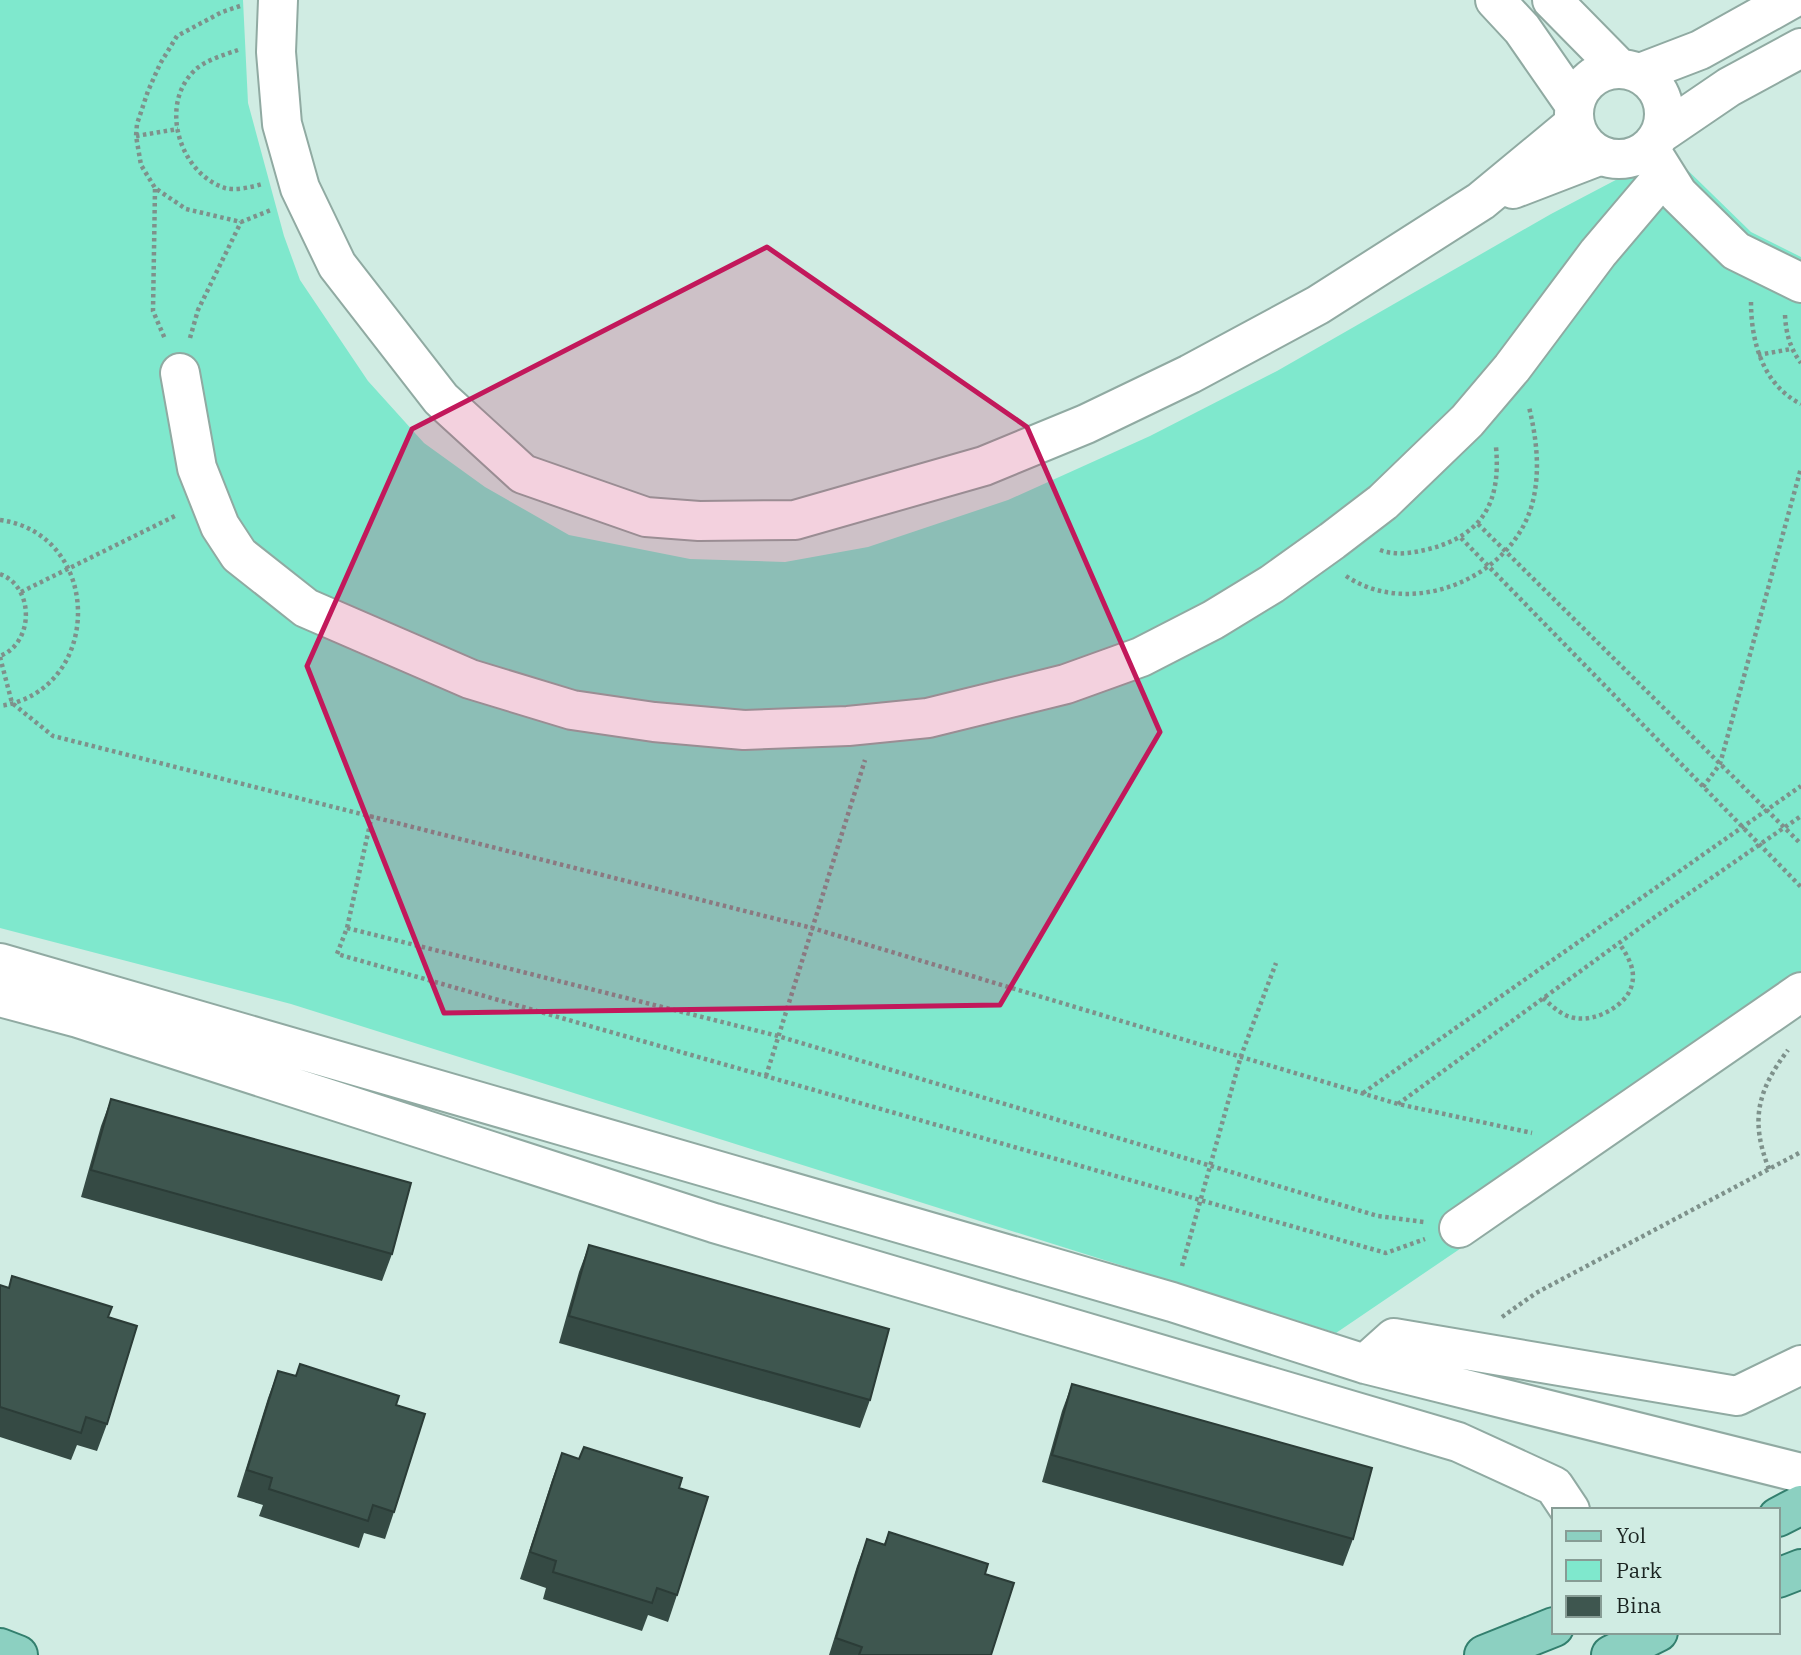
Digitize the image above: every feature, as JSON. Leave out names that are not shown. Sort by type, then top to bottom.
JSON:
[{"type":"main road","points":[[1780,1516],[1801,1506]]},
{"type":"main road","points":[[1780,1577],[1801,1569]]},
{"type":"main road","points":[[1484,1655],[1552,1628]]},
{"type":"main road","points":[[1611,1655],[1654,1634]]},
{"type":"main road","points":[[0,1647],[18,1655]]},
{"type":"street","points":[[1495,0],[1522,29],[1574,114],[1583,143],[1599,156],[1620,160],[1658,152],[1729,87],[1801,48]]},
{"type":"street","points":[[180,373],[197,468],[220,526],[239,555],[306,608],[470,679],[572,710],[654,722],[744,730],[928,718],[1066,684],[1141,657],[1213,620],[1331,541],[1383,502],[1467,421],[1512,368],[1598,253],[1658,152],[1665,125],[1664,104],[1656,86],[1630,70],[1552,0]]},
{"type":"street","points":[[278,2],[277,43],[282,124],[299,183],[337,265],[441,399],[523,474],[646,517],[699,521],[795,520],[984,466],[1097,418],[1190,374],[1318,305],[1481,201],[1574,114],[1584,85],[1600,73],[1630,70],[1700,50],[1790,0]]},
{"type":"street","points":[[1658,152],[1678,194],[1736,251],[1788,277]]},
{"type":"street","points":[[1481,201],[1599,156]]},
{"type":"street","points":[[0,963],[1172,1302],[1365,1364],[1801,1474]]},
{"type":"street","points":[[1459,1228],[1801,992]]},
{"type":"street","points":[[0,997],[91,1022],[714,1223],[1458,1442],[1554,1486],[1569,1508]]},
{"type":"street","points":[[1365,1364],[1394,1338],[1738,1396],[1801,1365]]},
{"type":"path","points":[[241,222],[186,209],[155,188],[141,164],[136,136],[137,124],[148,90],[177,36],[222,12],[247,3],[278,2]]},
{"type":"path","points":[[277,43],[246,47],[194,71],[179,93],[176,117],[181,144],[192,164],[226,189],[299,183]]},
{"type":"path","points":[[136,136],[178,129]]},
{"type":"path","points":[[180,373],[198,310],[241,222],[299,183]]},
{"type":"path","points":[[155,188],[153,311],[180,373]]},
{"type":"path","points":[[1801,363],[1791,349],[1786,328],[1788,277],[1751,294],[1751,323],[1758,355],[1772,380],[1789,398],[1801,404]]},
{"type":"path","points":[[1758,355],[1791,349]]},
{"type":"path","points":[[1479,407],[1496,447],[1498,470],[1494,489],[1478,524],[1448,545],[1405,554],[1331,541],[1320,558],[1351,579],[1379,590],[1406,593],[1433,592],[1467,580],[1489,567],[1520,531],[1530,509],[1536,485],[1535,433],[1527,400],[1512,368]]},
{"type":"path","points":[[1703,787],[1720,764],[1801,468]]},
{"type":"path","points":[[21,592],[208,499]]},
{"type":"path","points":[[0,520],[11,521],[32,530],[50,544],[75,582],[79,605],[79,628],[72,650],[61,670],[45,686],[26,698],[0,706]]},
{"type":"path","points":[[1478,524],[1801,844]]},
{"type":"path","points":[[1461,538],[1801,887]]},
{"type":"path","points":[[0,574],[21,592],[27,614],[23,636],[8,653],[0,657],[12,703],[53,736],[812,928],[1398,1104],[1580,1144]]},
{"type":"path","points":[[766,1076],[876,723]]},
{"type":"path","points":[[1363,1093],[1801,786]]},
{"type":"path","points":[[372,815],[347,928],[337,954],[1386,1253],[1459,1228]]},
{"type":"path","points":[[1398,1104],[1619,943],[1801,816]]},
{"type":"path","points":[[347,928],[778,1036],[1378,1216],[1459,1228]]},
{"type":"path","points":[[1543,998],[1560,1013],[1574,1018],[1588,1020],[1605,1014],[1618,1004],[1632,986],[1633,969],[1619,943]]},
{"type":"path","points":[[1172,1302],[1241,1056],[1276,962]]},
{"type":"path","points":[[1769,1169],[1759,1145],[1758,1121],[1762,1096],[1770,1073],[1789,1048]]},
{"type":"path","points":[[1483,1353],[1489,1326],[1536,1293],[1801,1152]]},
{"type":"highlighted area","points":[[767,247],[1027,427],[1160,732],[1000,1005],[444,1013],[307,666],[412,429]]},
{"type":"green space","points":[[0,0],[243,0],[248,103],[284,236],[300,280],[368,381],[424,443],[485,487],[569,535],[690,559],[785,562],[868,547],[1008,500],[1150,436],[1277,371],[1551,214],[1669,152],[1751,232],[1801,257],[1801,1011],[1688,1094],[1336,1333],[291,1004],[0,928]]},
{"type":"building","points":[[111,1099],[411,1183],[392,1254],[91,1170]]},
{"type":"building","points":[[589,1245],[889,1329],[870,1400],[569,1316]]},
{"type":"building","points":[[12,1276],[112,1307],[108,1317],[137,1326],[107,1424],[86,1417],[81,1433],[0,1407],[0,1285],[9,1288]]},
{"type":"building","points":[[300,1364],[399,1396],[396,1405],[425,1414],[394,1512],[373,1505],[368,1521],[269,1489],[272,1478],[247,1470],[278,1371],[296,1376]]},
{"type":"building","points":[[1072,1384],[1372,1468],[1353,1539],[1052,1455]]},
{"type":"building","points":[[584,1447],[682,1478],[679,1488],[708,1497],[677,1595],[657,1588],[652,1603],[553,1572],[556,1561],[530,1552],[562,1453],[579,1459]]},
{"type":"building","points":[[889,1532],[988,1564],[985,1574],[1014,1583],[991,1655],[859,1655],[862,1647],[836,1638],[867,1539],[885,1545]]}]
